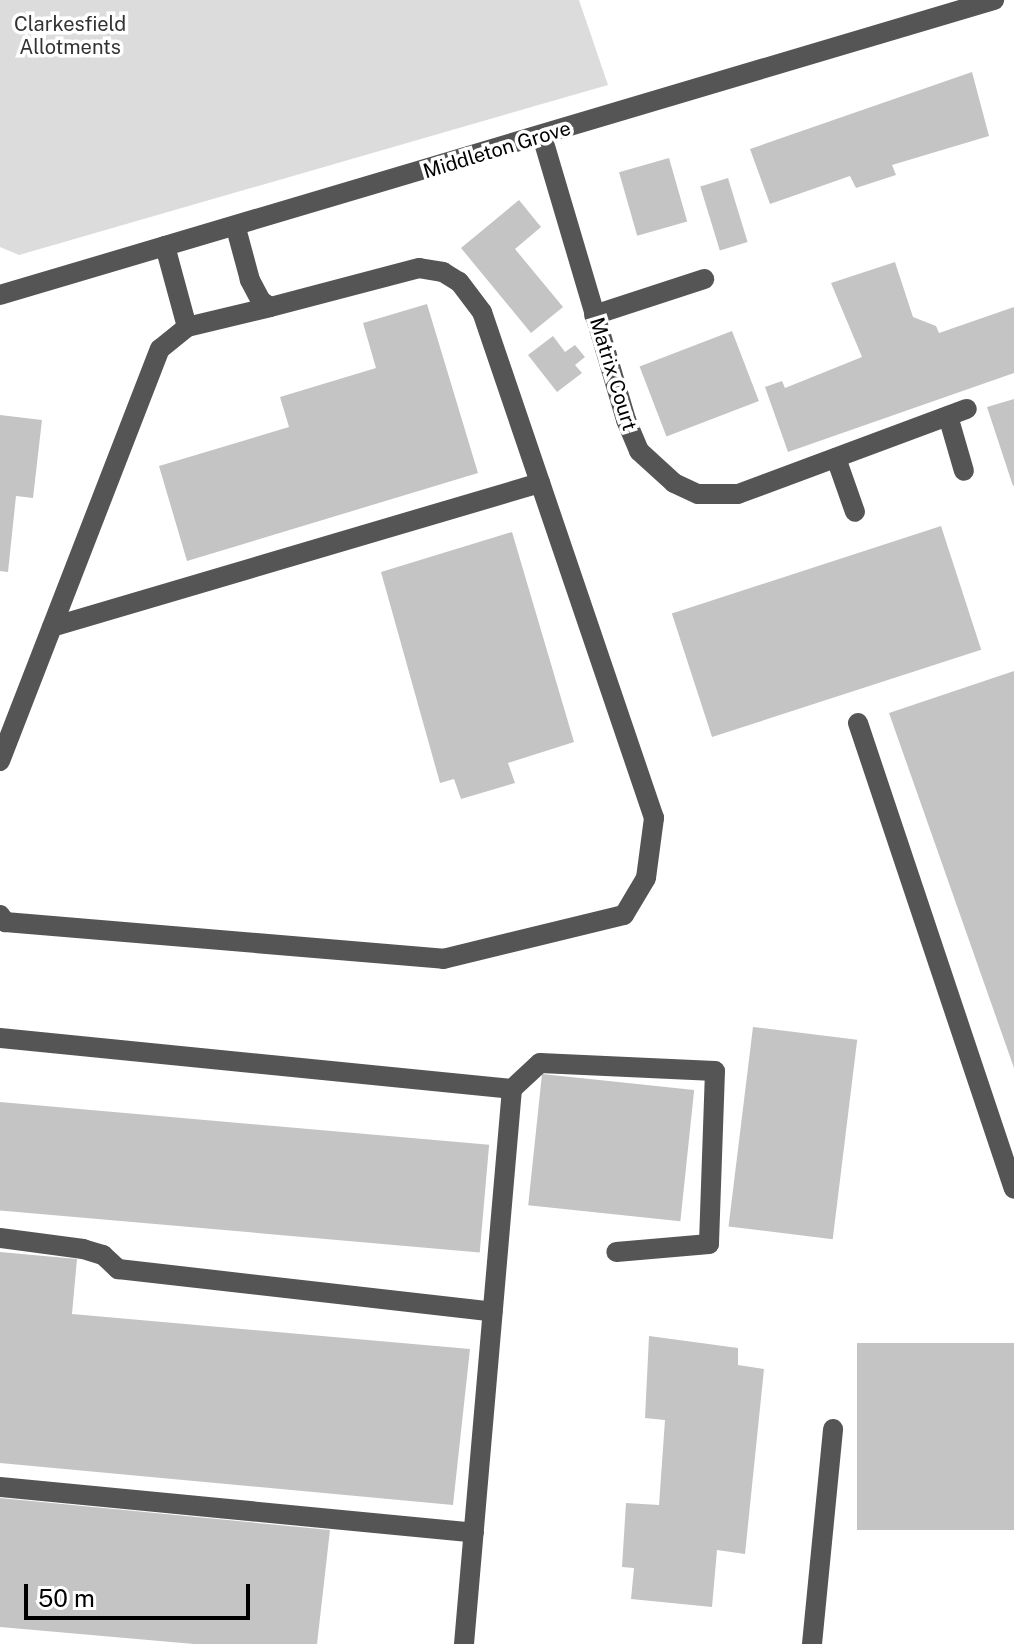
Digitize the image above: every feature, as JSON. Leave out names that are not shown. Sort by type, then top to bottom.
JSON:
[{"type":"street","name":"Middleton Grove","points":[[0,295],[236,228],[994,0]]},
{"type":"street","name":"Matrix Court","points":[[542,136],[594,315],[639,451],[674,483],[698,494],[721,497],[958,413],[964,471]]},
{"type":"street","points":[[236,228],[250,280],[261,301],[270,307]]},
{"type":"street","points":[[165,246],[187,327]]},
{"type":"street","points":[[0,761],[160,349],[187,327],[419,268],[451,277],[482,312],[654,818],[646,878],[624,915],[443,959],[5,922],[0,915]]},
{"type":"street","points":[[594,315],[704,279]]},
{"type":"street","points":[[836,458],[855,512]]},
{"type":"street","points":[[52,627],[540,483]]},
{"type":"street","points":[[858,723],[1014,1189]]},
{"type":"street","points":[[0,1038],[512,1089]]},
{"type":"street","points":[[464,1644],[512,1089],[540,1063],[715,1071],[709,1244],[616,1252]]},
{"type":"street","points":[[0,1238],[83,1249],[103,1255],[118,1269],[493,1312]]},
{"type":"street","points":[[812,1644],[833,1429]]},
{"type":"street","points":[[0,1487],[474,1533]]},
{"type":"green space","name":"Clarkesfield Allotments","points":[[0,0],[579,0],[608,85],[19,255],[0,247]]},
{"type":"building","points":[[972,72],[989,136],[892,165],[896,175],[856,188],[850,176],[770,204],[750,149]]},
{"type":"building","points":[[669,158],[687,221],[637,236],[619,172]]},
{"type":"building","points":[[728,178],[748,242],[720,251],[700,186]]},
{"type":"building","points":[[519,200],[541,227],[515,249],[563,307],[531,333],[461,248]]},
{"type":"building","points":[[895,262],[913,317],[936,326],[939,333],[1014,307],[1014,373],[788,452],[765,387],[782,381],[785,388],[862,357],[831,283]]},
{"type":"building","points":[[427,304],[478,473],[187,561],[159,466],[289,427],[280,397],[376,368],[363,323]]},
{"type":"building","points":[[732,331],[759,401],[666,436],[640,366]]},
{"type":"building","points":[[553,336],[565,352],[575,345],[585,357],[575,365],[582,373],[557,392],[528,355]]},
{"type":"building","points":[[1014,399],[1014,485],[1013,486],[987,407]]},
{"type":"building","points":[[0,415],[42,420],[33,498],[16,496],[8,572],[0,571]]},
{"type":"building","points":[[941,526],[981,650],[712,737],[672,613]]},
{"type":"building","points":[[512,532],[574,742],[508,763],[515,783],[461,799],[454,779],[440,783],[381,572]]},
{"type":"building","points":[[1014,671],[1014,1068],[889,713]]},
{"type":"building","points":[[753,1027],[857,1040],[833,1239],[729,1227]]},
{"type":"building","points":[[542,1074],[694,1090],[680,1221],[528,1205]]},
{"type":"building","points":[[0,1102],[489,1145],[480,1252],[0,1210]]},
{"type":"building","points":[[0,1252],[77,1259],[72,1314],[470,1349],[453,1505],[0,1463]]},
{"type":"building","points":[[649,1336],[738,1348],[738,1365],[764,1369],[745,1554],[717,1550],[712,1607],[631,1599],[634,1568],[622,1567],[626,1503],[659,1505],[665,1420],[645,1418]]},
{"type":"building","points":[[857,1343],[1014,1343],[1014,1530],[857,1530]]},
{"type":"building","points":[[0,1498],[330,1530],[317,1644],[194,1644],[0,1627]]}]
